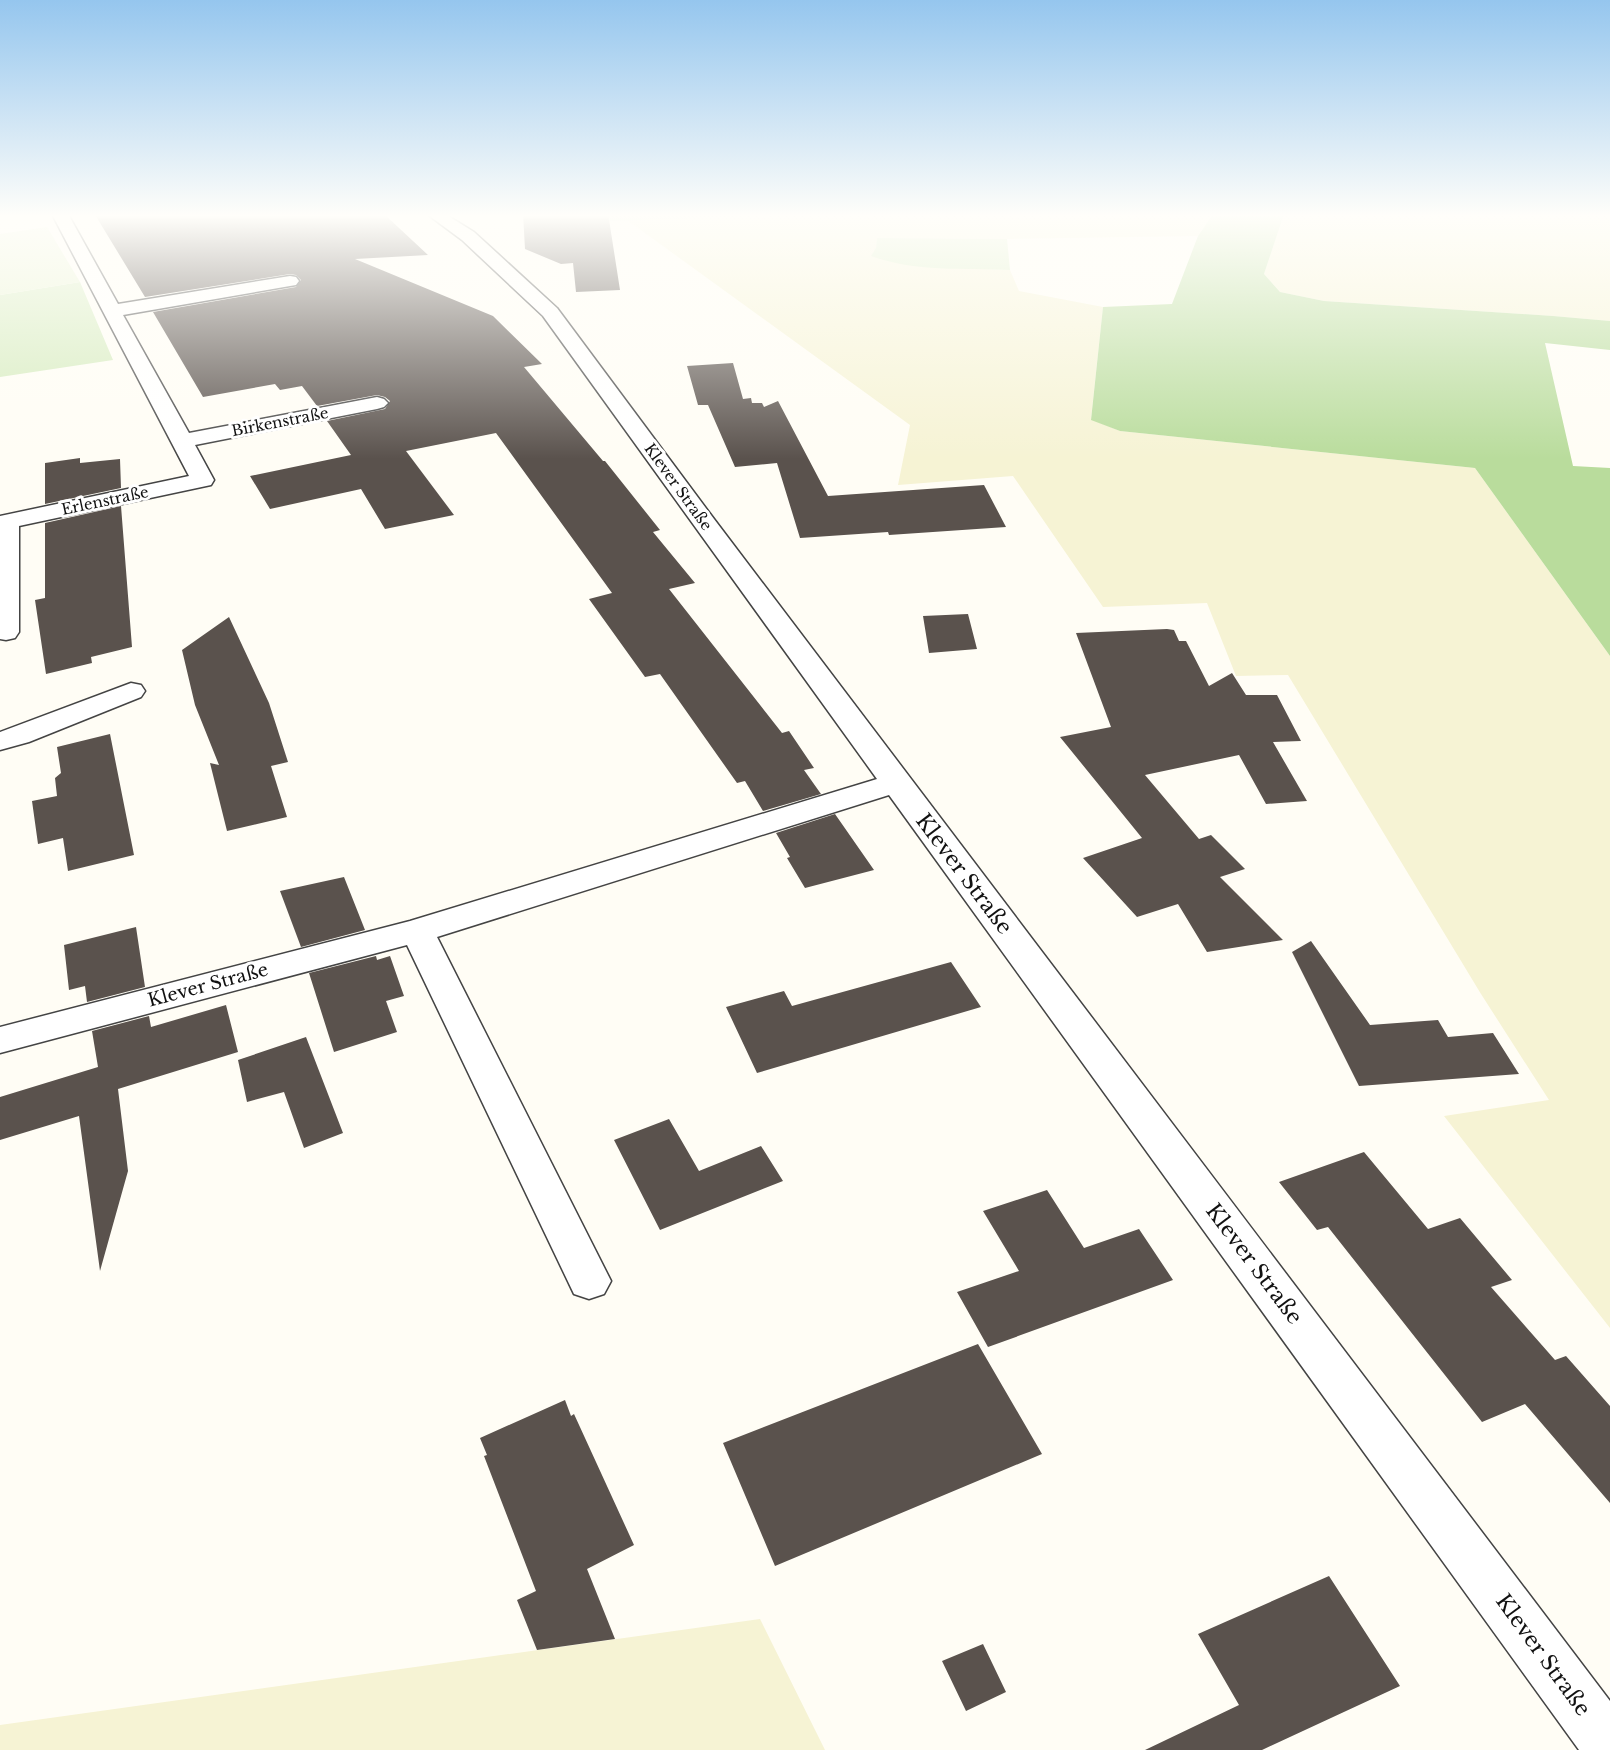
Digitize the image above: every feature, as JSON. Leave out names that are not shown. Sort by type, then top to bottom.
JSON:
[{"type":"street","points":[[104,296],[182,441]]},
{"type":"street","points":[[112,311],[203,296]]},
{"type":"street","name":"Klever Straße","points":[[532,296],[550,312],[1610,1746]]},
{"type":"street","name":"Birkenstraße","points":[[182,441],[377,403]]},
{"type":"street","name":"Erlenstraße","points":[[6,632],[4,522],[203,480],[182,441]]},
{"type":"street","points":[[0,741],[19,736],[131,691]]},
{"type":"street","name":"Klever Straße","points":[[0,1040],[417,931],[897,783]]},
{"type":"street","points":[[417,931],[589,1281]]},
{"type":"shaded area","points":[[731,296],[1044,296],[1103,307],[1091,419],[1120,431],[1475,468],[1610,656],[1610,1328],[1444,1116],[1549,1100],[1481,994],[1288,675],[1236,676],[1207,603],[1103,607],[1013,476],[898,485],[910,425]]},
{"type":"shaded area","points":[[1298,296],[1610,296],[1610,321],[1553,316],[1324,301]]},
{"type":"shaded area","points":[[760,1619],[825,1750],[0,1750],[0,1725]]},
{"type":"green space","points":[[0,296],[86,296],[113,360],[0,377]]},
{"type":"green space","points":[[1175,296],[1298,296],[1324,301],[1610,321],[1610,350],[1545,343],[1573,466],[1610,468],[1610,656],[1475,468],[1120,431],[1091,420],[1103,307],[1172,304]]},
{"type":"building","points":[[246,296],[444,296],[493,316],[542,364],[524,367],[605,461],[660,530],[653,532],[695,583],[669,589],[782,733],[789,731],[814,768],[804,770],[821,794],[763,811],[745,781],[737,783],[660,674],[645,677],[589,599],[612,593],[496,433],[406,451],[454,515],[385,529],[361,489],[270,509],[250,476],[351,455],[327,421],[385,409],[390,401],[377,395],[317,406],[302,386],[280,390],[275,384],[203,397],[153,312]]},
{"type":"building","points":[[733,363],[743,399],[751,398],[752,403],[762,403],[764,407],[778,401],[828,496],[984,485],[1006,527],[800,538],[777,463],[735,467],[708,405],[698,405],[687,366]]},
{"type":"building","points":[[80,458],[80,463],[120,459],[121,488],[45,504],[45,463]]},
{"type":"building","points":[[121,506],[132,647],[91,657],[92,663],[46,674],[35,600],[45,598],[45,523]]},
{"type":"building","points":[[968,614],[977,649],[929,653],[923,616]]},
{"type":"building","points":[[229,617],[269,703],[288,762],[271,766],[287,817],[227,831],[210,763],[219,765],[195,705],[182,650]]},
{"type":"building","points":[[1174,630],[1179,641],[1186,641],[1209,686],[1232,673],[1246,695],[1277,695],[1301,741],[1273,742],[1307,801],[1266,804],[1239,755],[1145,775],[1199,839],[1211,835],[1245,869],[1220,877],[1283,940],[1207,952],[1178,904],[1137,917],[1083,858],[1142,838],[1060,737],[1111,727],[1076,633]]},
{"type":"building","points":[[110,734],[134,855],[68,871],[63,838],[38,844],[32,801],[57,796],[55,778],[61,773],[57,747]]},
{"type":"building","points":[[835,814],[874,870],[805,888],[787,858],[790,857],[776,833]]},
{"type":"building","points":[[344,877],[365,930],[301,947],[280,891]]},
{"type":"building","points":[[136,927],[145,987],[87,1002],[85,986],[69,990],[64,945]]},
{"type":"building","points":[[1311,941],[1370,1025],[1438,1020],[1448,1037],[1493,1033],[1519,1074],[1359,1086],[1292,952]]},
{"type":"building","points":[[376,956],[377,960],[390,956],[404,996],[386,1001],[397,1032],[334,1052],[309,973]]},
{"type":"building","points":[[951,962],[981,1007],[757,1073],[726,1007],[784,991],[792,1006]]},
{"type":"building","points":[[226,1005],[238,1052],[118,1089],[128,1171],[100,1271],[79,1116],[0,1140],[0,1097],[98,1067],[92,1031],[149,1016],[151,1027]]},
{"type":"building","points":[[306,1037],[343,1133],[304,1148],[284,1092],[247,1102],[238,1060]]},
{"type":"building","points":[[669,1119],[699,1171],[761,1146],[783,1181],[660,1230],[614,1140]]},
{"type":"building","points":[[1364,1152],[1428,1229],[1460,1218],[1512,1280],[1491,1287],[1555,1360],[1566,1356],[1610,1406],[1610,1503],[1525,1404],[1482,1422],[1328,1227],[1317,1230],[1279,1182]]},
{"type":"building","points":[[1047,1190],[1084,1248],[1139,1229],[1173,1280],[988,1347],[957,1292],[1019,1271],[983,1211]]},
{"type":"building","points":[[978,1344],[1042,1454],[775,1566],[723,1443]]},
{"type":"building","points":[[565,1400],[571,1416],[574,1414],[634,1545],[587,1569],[615,1639],[537,1650],[517,1600],[536,1591],[484,1456],[487,1455],[480,1438]]},
{"type":"building","points":[[1329,1576],[1400,1686],[1262,1750],[1145,1750],[1239,1705],[1198,1634]]},
{"type":"building","points":[[983,1644],[1006,1692],[966,1711],[942,1661]]}]
